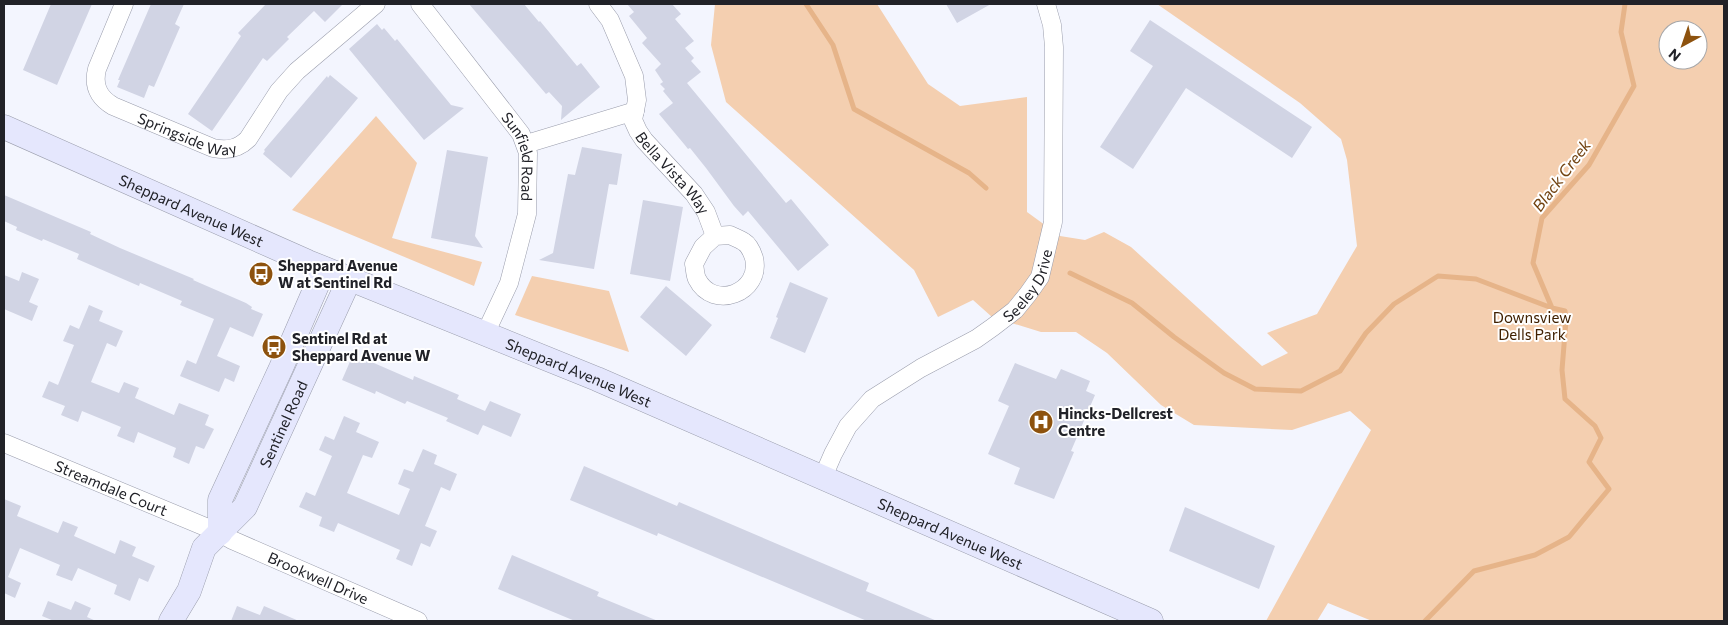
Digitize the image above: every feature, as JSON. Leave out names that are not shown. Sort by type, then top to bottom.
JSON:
[{"type":"main road","name":"Sheppard Avenue West","points":[[4,127],[349,280],[597,379],[1151,621]]},
{"type":"main road","name":"Sentinel Road","points":[[220,533],[220,500],[324,269]]},
{"type":"main road","name":"Sentinel Road","points":[[171,621],[189,591],[204,548],[245,508],[349,280]]},
{"type":"street","name":"Springside Way","points":[[124,4],[97,68],[95,77],[98,92],[106,102],[113,106],[213,148],[223,150],[230,150],[243,144],[279,91],[297,71],[376,4]]},
{"type":"street","name":"Sunfield Road","points":[[420,4],[522,134],[526,144],[529,164],[527,214],[509,283],[485,334]]},
{"type":"street","name":"Bella Vista Way","points":[[598,4],[610,20],[634,76],[638,100],[633,120],[638,131],[694,194],[706,212],[716,236]]},
{"type":"street","name":"Seeley Drive","points":[[823,477],[848,426],[872,399],[994,326],[1015,310],[1040,277],[1053,222],[1054,47],[1052,25],[1046,4]]},
{"type":"street","points":[[526,144],[635,111]]},
{"type":"street","name":"Streamdale Court","points":[[4,443],[220,533]]},
{"type":"street","name":"Brookwell Drive","points":[[220,533],[241,544],[418,621]]},
{"type":"green space","name":"Downsview Dells Park","points":[[715,4],[877,4],[928,84],[960,106],[1027,97],[1027,212],[1060,236],[1085,240],[1104,232],[1131,247],[1262,366],[1288,353],[1267,333],[1317,314],[1357,246],[1347,160],[1341,139],[1300,103],[1157,4],[1724,4],[1724,621],[1372,621],[1328,603],[1317,621],[1266,621],[1371,430],[1350,411],[1292,430],[1194,425],[1161,405],[1107,353],[1076,332],[1041,332],[992,317],[973,300],[938,317],[914,270],[726,102],[711,45]]},
{"type":"green space","points":[[376,116],[417,163],[392,238],[482,262],[474,286],[292,210]]},
{"type":"green space","points":[[532,276],[609,291],[629,352],[515,315]]},
{"type":"building","points":[[51,4],[92,4],[57,85],[23,70]]},
{"type":"building","points":[[151,4],[184,4],[175,24],[180,27],[154,87],[149,85],[144,98],[117,87],[120,80],[118,80]]},
{"type":"building","points":[[266,4],[343,4],[325,22],[314,11],[287,37],[289,39],[267,61],[263,58],[212,131],[188,114],[241,36],[238,33]]},
{"type":"building","points":[[469,4],[524,4],[577,66],[581,63],[600,87],[561,120],[562,106],[549,92],[546,94]]},
{"type":"building","points":[[627,4],[672,4],[681,14],[675,19],[694,41],[685,48],[694,58],[691,61],[701,72],[687,83],[786,203],[791,199],[829,245],[798,271],[748,211],[743,216],[734,206],[690,148],[688,149],[659,114],[673,103],[663,91],[665,89],[660,84],[663,82],[655,70],[661,64],[642,43],[647,38],[629,16],[634,12]]},
{"type":"building","points":[[946,4],[991,4],[957,23]]},
{"type":"building","points":[[1150,20],[1312,127],[1292,158],[1186,88],[1133,169],[1100,147],[1153,66],[1130,51]]},
{"type":"building","points":[[377,24],[382,30],[384,28],[395,41],[397,39],[451,105],[464,108],[424,140],[349,49]]},
{"type":"building","points":[[330,75],[358,98],[291,178],[263,154],[264,150],[327,76],[328,78]]},
{"type":"building","points":[[582,147],[622,154],[617,185],[609,184],[594,269],[539,260],[553,253],[568,174],[575,175]]},
{"type":"building","points":[[447,150],[488,157],[475,236],[483,248],[431,238]]},
{"type":"building","points":[[4,195],[91,232],[90,234],[120,248],[194,279],[246,303],[252,307],[251,309],[263,314],[253,337],[230,327],[217,356],[240,366],[234,382],[225,378],[219,392],[180,376],[187,360],[196,364],[214,319],[180,305],[182,301],[140,283],[139,286],[77,259],[79,254],[16,230],[17,227],[4,221]]},
{"type":"building","points":[[643,200],[683,207],[670,281],[630,274]]},
{"type":"building","points":[[22,272],[39,279],[29,302],[38,306],[32,321],[4,309],[4,275],[19,281]]},
{"type":"building","points":[[790,282],[828,298],[805,353],[770,338]]},
{"type":"building","points":[[666,286],[712,325],[686,356],[640,317]]},
{"type":"building","points":[[89,305],[103,311],[99,321],[123,331],[116,347],[107,343],[91,382],[119,393],[124,382],[139,388],[135,398],[174,415],[179,403],[209,415],[205,425],[214,429],[204,449],[196,446],[189,464],[173,457],[176,448],[138,432],[134,443],[117,436],[121,427],[82,411],[78,422],[61,415],[65,406],[42,397],[49,381],[58,385],[74,345],[63,341],[70,325],[79,329]]},
{"type":"building","points":[[352,357],[366,363],[367,360],[413,380],[414,376],[459,395],[457,399],[485,411],[490,401],[521,414],[511,437],[483,425],[478,435],[446,421],[448,418],[407,401],[405,404],[376,391],[375,394],[342,380]]},
{"type":"building","points":[[1015,363],[1056,379],[1061,369],[1090,381],[1086,391],[1095,395],[1071,451],[1074,452],[1054,499],[1014,484],[1020,468],[988,454],[1009,406],[998,401]]},
{"type":"building","points":[[344,416],[360,423],[356,432],[379,442],[372,458],[363,455],[347,493],[399,515],[410,489],[398,484],[404,469],[413,472],[423,449],[437,455],[434,464],[457,474],[450,491],[441,487],[425,526],[437,531],[430,547],[421,543],[412,566],[396,559],[400,550],[338,523],[334,532],[319,526],[322,517],[299,507],[306,492],[315,496],[332,456],[319,450],[325,436],[334,440]]},
{"type":"building","points":[[584,466],[677,506],[679,502],[869,583],[866,591],[937,621],[867,621],[658,533],[657,536],[570,500]]},
{"type":"building","points":[[4,499],[21,506],[17,516],[58,533],[63,521],[78,527],[74,536],[115,554],[120,540],[136,547],[132,556],[155,566],[148,582],[139,578],[130,601],[114,594],[117,585],[78,568],[72,581],[56,575],[60,565],[20,548],[8,577],[21,583],[15,598],[4,593]]},
{"type":"building","points":[[1185,507],[1275,546],[1259,589],[1169,551]]},
{"type":"building","points":[[512,555],[599,592],[597,596],[658,621],[575,621],[498,589]]},
{"type":"building","points":[[48,601],[71,610],[75,601],[91,608],[87,617],[96,621],[54,621],[42,616]]},
{"type":"building","points":[[237,606],[260,615],[264,606],[299,621],[231,621]]},
{"type":"waterway","points":[[806,4],[833,45],[854,109],[969,173],[986,188]]},
{"type":"waterway","name":"Black Creek","points":[[1552,308],[1533,263],[1542,218],[1589,165],[1634,86],[1621,32],[1625,4]]},
{"type":"waterway","points":[[1070,273],[1132,303],[1174,337],[1224,373],[1255,389],[1301,391],[1340,371],[1366,333],[1394,304],[1438,276],[1476,279],[1552,308],[1565,311],[1562,370],[1565,399],[1595,426],[1601,438],[1589,462],[1609,489],[1569,537],[1535,555],[1474,571],[1425,621]]},
{"type":"place","name":"Sheppard Avenue W at Sentinel Rd","points":[[261,274]]},
{"type":"place","name":"Sentinel Rd at Sheppard Avenue W","points":[[274,347]]},
{"type":"place","name":"Hincks-Dellcrest Centre","points":[[1041,422]]}]
